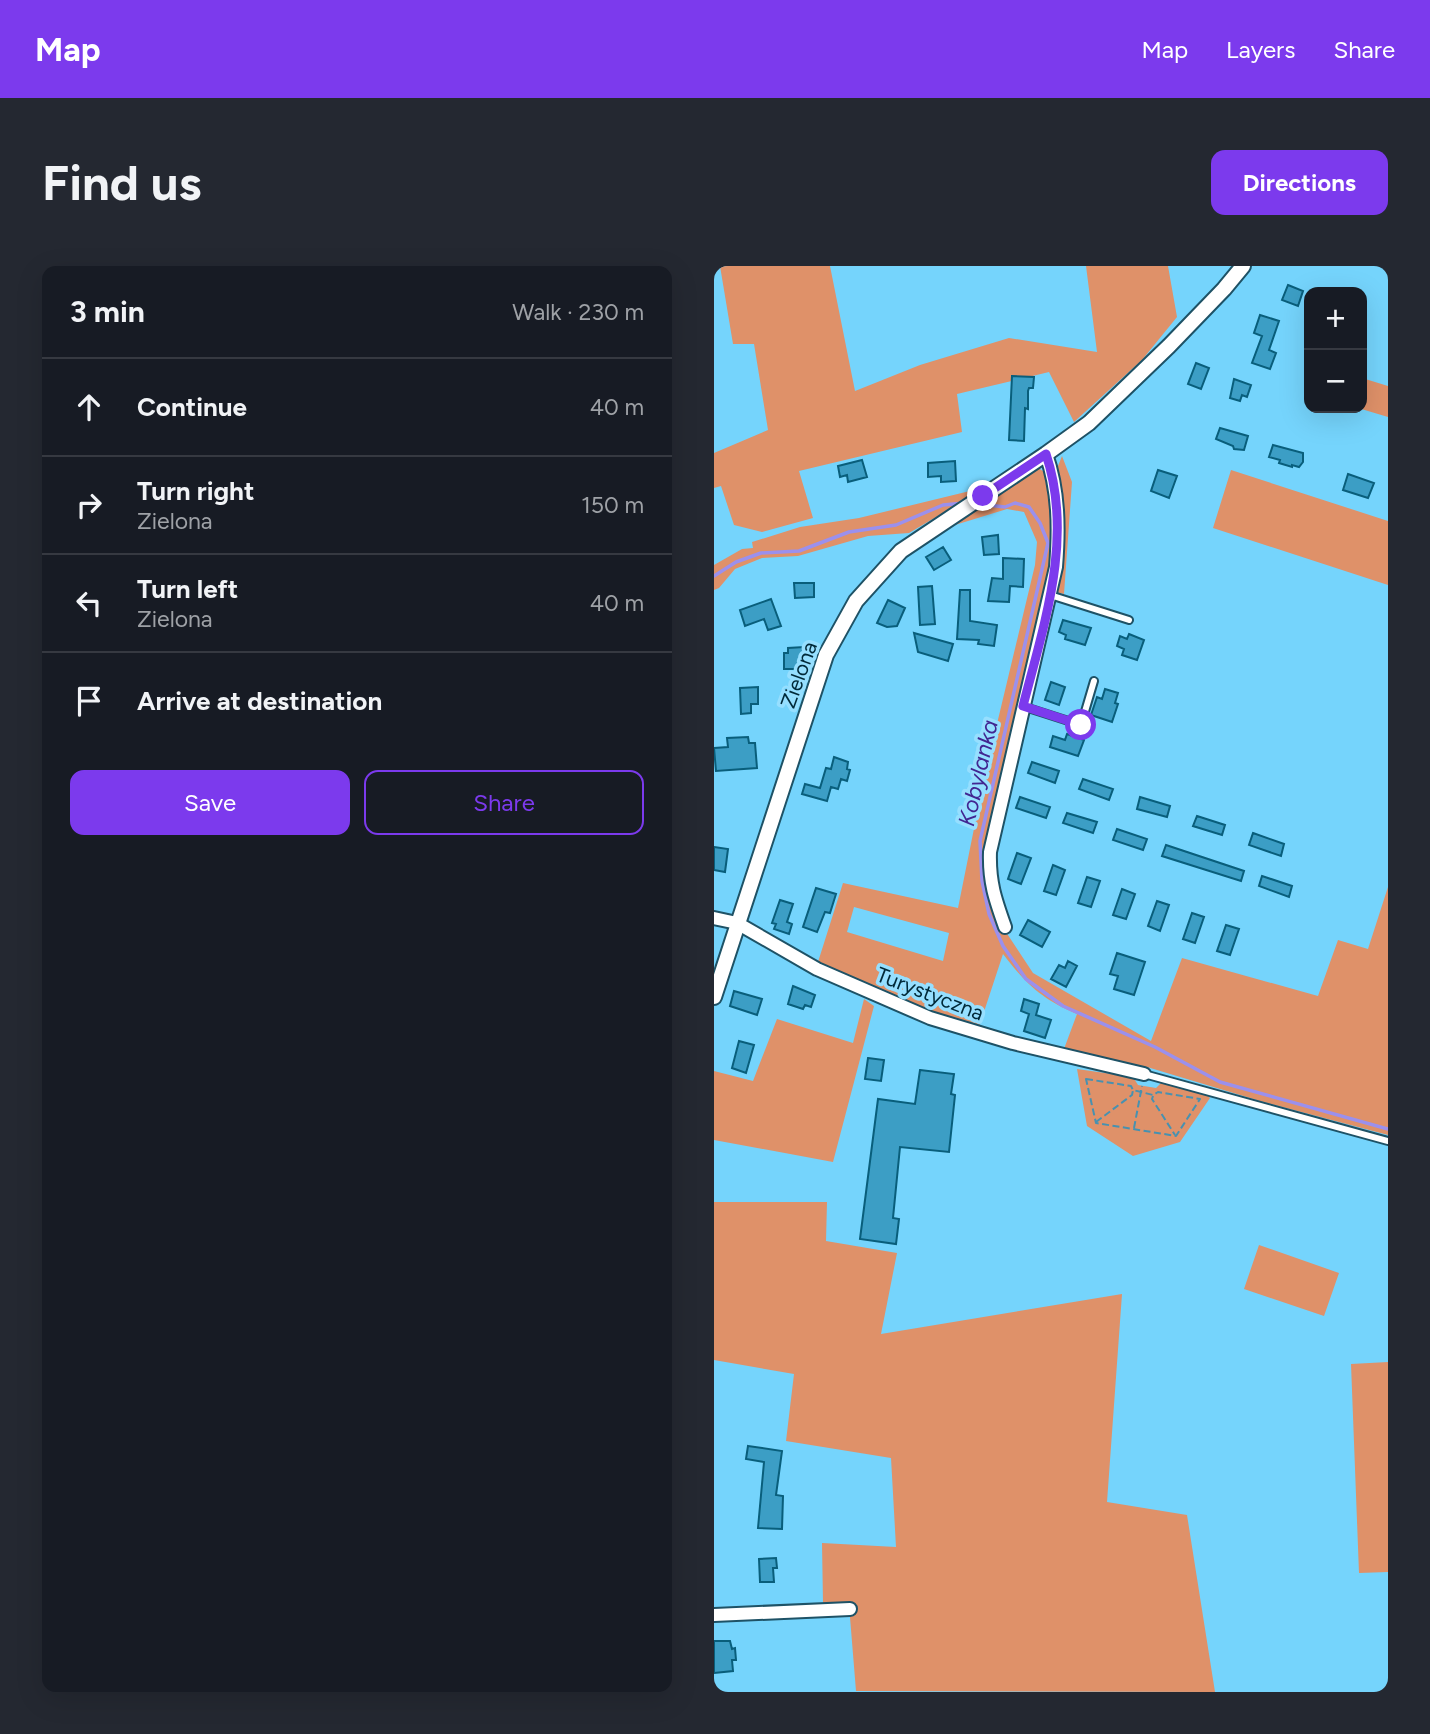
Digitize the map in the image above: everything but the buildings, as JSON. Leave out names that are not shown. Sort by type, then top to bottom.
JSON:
[{"type":"street","name":"Zielona","points":[[714,997],[823,665],[856,601],[901,551],[1089,423],[1169,346],[1243,266]]},
{"type":"street","points":[[1005,927],[993,895],[990,852],[1056,567],[1056,491],[1046,454]]},
{"type":"street","name":"Turystyczna","points":[[714,918],[737,923],[817,969],[930,1018],[1013,1044],[1144,1074]]},
{"type":"street","points":[[714,1615],[850,1609]]},
{"type":"lane","points":[[1050,595],[1129,620]]},
{"type":"lane","points":[[1023,706],[1081,725],[1094,681]]},
{"type":"lane","points":[[1144,1074],[1388,1141]]},
{"type":"path","points":[[1096,1123],[1086,1079],[1130,1086],[1133,1090],[1153,1095],[1158,1092],[1200,1099],[1176,1136]]},
{"type":"path","points":[[1096,1123],[1132,1095],[1133,1090]]},
{"type":"path","points":[[1133,1129],[1141,1092]]},
{"type":"path","points":[[1153,1095],[1152,1099],[1176,1136]]},
{"type":"path","points":[[1096,1123],[1176,1136]]},
{"type":"shaded area","points":[[720,266],[830,266],[855,391],[920,365],[1009,338],[1097,352],[1086,266],[1168,266],[1177,317],[1142,360],[1074,422],[1049,372],[957,394],[962,432],[799,471],[813,518],[762,532],[734,525],[721,486],[714,488],[714,453],[768,430],[754,344],[733,344]]},
{"type":"shaded area","points":[[1367,380],[1388,386],[1388,417],[1367,411]]},
{"type":"shaded area","points":[[1062,456],[1072,482],[1064,594],[1056,592],[1061,552],[1058,466]]},
{"type":"shaded area","points":[[1037,467],[1050,476],[1055,550],[986,850],[1000,923],[1033,973],[1151,1041],[1182,958],[1318,996],[1338,940],[1368,949],[1388,887],[1388,1135],[1147,1067],[1064,1049],[1077,1014],[1035,990],[1003,954],[978,1030],[934,1016],[818,962],[843,883],[958,908],[985,774],[1035,565],[1037,542],[1024,512],[1007,509],[955,525]],"holes":[[[854,907],[949,933],[943,961],[847,932]]]},
{"type":"shaded area","points":[[1231,470],[1388,521],[1388,585],[1213,528]]},
{"type":"shaded area","points":[[974,490],[975,494],[909,533],[868,536],[798,556],[762,558],[735,569],[719,588],[714,590],[714,565],[742,549],[753,548],[752,542],[800,527],[859,518]]},
{"type":"shaded area","points":[[864,999],[874,1006],[833,1162],[714,1140],[714,1071],[753,1081],[777,1019],[853,1043]]},
{"type":"shaded area","points":[[1077,1069],[1133,1077],[1138,1085],[1156,1088],[1161,1083],[1204,1092],[1210,1098],[1180,1142],[1133,1156],[1087,1126]]},
{"type":"shaded area","points":[[714,1202],[827,1202],[826,1241],[897,1253],[881,1334],[1122,1294],[1107,1502],[1187,1515],[1215,1692],[856,1691],[849,1605],[823,1603],[822,1543],[896,1547],[891,1458],[786,1441],[794,1374],[714,1360]]},
{"type":"shaded area","points":[[1259,1245],[1339,1273],[1324,1316],[1244,1289]]},
{"type":"shaded area","points":[[1388,1362],[1388,1572],[1359,1573],[1351,1364]]},
{"type":"waterway","name":"Kobylanka","points":[[714,576],[736,562],[761,553],[799,551],[849,532],[896,525],[943,505],[964,503]]},
{"type":"waterway","name":"Kobylanka","points":[[979,504],[1005,507],[1015,503],[1029,507],[1040,523],[1048,543],[980,841],[982,881],[989,914],[1003,946],[1026,979],[1063,1006],[1155,1047],[1220,1082],[1388,1129]]},
{"type":"route","points":[[983,496],[1046,454],[1056,491],[1058,546],[1051,592],[1023,706],[1081,725]]}]
